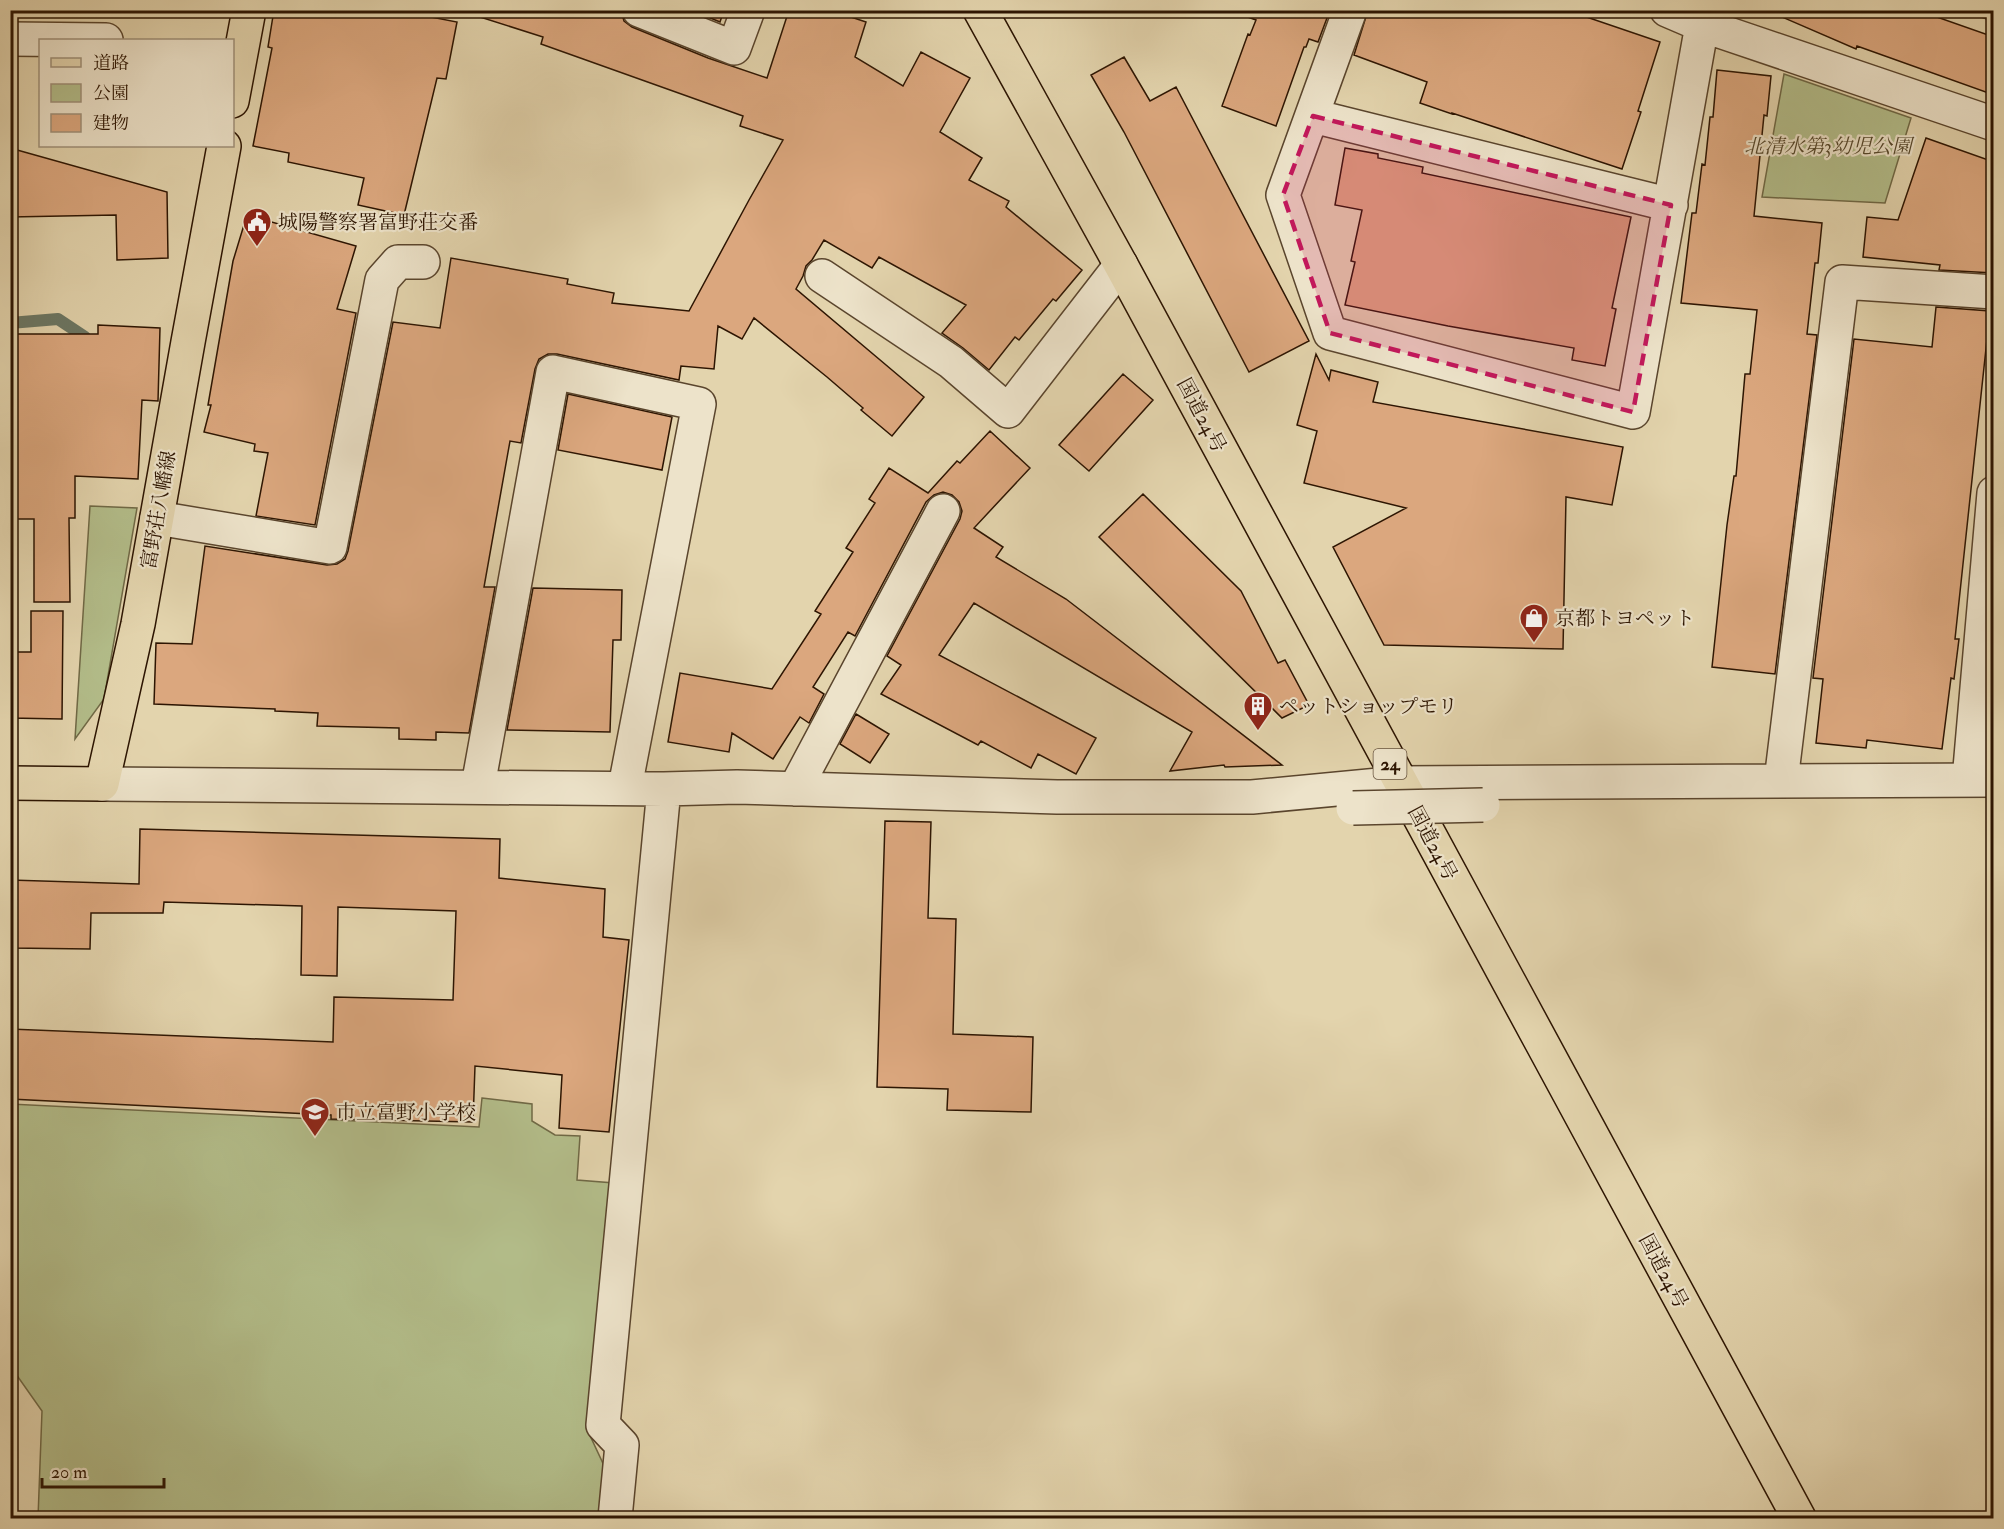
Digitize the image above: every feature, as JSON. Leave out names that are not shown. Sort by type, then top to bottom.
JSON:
[{"type":"main road","points":[[234,82],[238,43],[249,10]]},
{"type":"main road","name":"国道24号","points":[[980,10],[1122,265],[1799,1518]]},
{"type":"main road","name":"富野荘八幡線","points":[[102,784],[138,624],[224,147]]},
{"type":"main road","points":[[10,783],[102,784]]},
{"type":"street","points":[[639,10],[734,48],[748,10]]},
{"type":"street","points":[[1350,10],[1283,195],[1330,333],[1633,412],[1702,25]]},
{"type":"street","points":[[1667,10],[1702,25],[1994,124]]},
{"type":"street","points":[[10,39],[39,39]]},
{"type":"street","points":[[1313,116],[1671,205]]},
{"type":"street","points":[[157,518],[330,547],[382,280],[398,262],[423,262]]},
{"type":"street","points":[[822,276],[951,362],[1008,411],[1122,265]]},
{"type":"street","points":[[1781,781],[1842,282],[1994,292]]},
{"type":"street","points":[[478,786],[553,372],[699,404],[625,787]]},
{"type":"street","points":[[102,784],[664,789],[737,787],[1057,796],[1252,797],[1400,783],[1981,780],[1994,493]]},
{"type":"street","points":[[795,789],[943,511]]},
{"type":"street","points":[[615,1518],[622,1445],[603,1425],[664,789]]},
{"type":"street","points":[[1353,808],[1483,805]]},
{"type":"highlighted area","points":[[1313,116],[1671,205],[1633,412],[1330,333],[1283,195]]},
{"type":"green space","name":"北清水第3幼児公園","points":[[1784,74],[1911,118],[1885,203],[1762,197]]},
{"type":"green space","points":[[90,506],[137,508],[104,699],[75,739]]},
{"type":"green space","points":[[482,1098],[532,1104],[532,1121],[555,1135],[580,1136],[577,1180],[614,1183],[586,1427],[607,1472],[602,1518],[38,1518],[42,1411],[11,1367],[10,1104],[479,1127]]},
{"type":"building","points":[[274,10],[395,10],[457,22],[446,79],[437,78],[404,215],[358,205],[364,178],[288,162],[289,153],[253,146],[272,48],[268,47]]},
{"type":"building","points":[[481,10],[621,10],[624,21],[632,27],[708,58],[767,78],[789,10],[830,10],[866,22],[855,57],[903,86],[921,52],[970,78],[940,132],[982,158],[969,180],[1009,201],[1006,207],[1082,270],[1056,301],[1053,299],[1019,340],[1015,337],[989,370],[942,333],[966,305],[879,257],[872,268],[824,240],[806,266],[796,289],[924,397],[892,436],[827,377],[754,318],[742,339],[718,326],[714,369],[681,366],[679,380],[557,354],[548,354],[539,359],[535,369],[521,443],[510,441],[484,587],[495,587],[469,733],[436,732],[436,740],[399,739],[399,728],[317,726],[318,713],[154,704],[156,643],[192,644],[205,546],[327,565],[337,564],[345,559],[393,322],[440,328],[451,258],[568,279],[567,284],[614,293],[612,303],[689,311],[783,140],[740,126],[743,116],[541,44],[543,37],[480,17]]},
{"type":"building","points":[[691,10],[724,10],[720,22]]},
{"type":"building","points":[[1242,10],[1330,10],[1318,42],[1309,39],[1304,47],[1276,126],[1222,106],[1248,34],[1250,35],[1256,20],[1242,15]]},
{"type":"building","points":[[1368,10],[1566,10],[1660,42],[1638,111],[1641,112],[1622,169],[1420,103],[1427,82],[1354,55]]},
{"type":"building","points":[[1766,10],[1917,10],[1994,37],[1994,95],[1857,46],[1856,49]]},
{"type":"building","points":[[1124,57],[1150,101],[1176,87],[1309,341],[1249,372],[1124,132],[1091,75]]},
{"type":"building","points":[[1717,70],[1771,76],[1767,116],[1764,115],[1754,216],[1822,223],[1807,334],[1817,335],[1775,674],[1712,667],[1727,525],[1734,476],[1736,476],[1745,374],[1750,374],[1757,310],[1681,303],[1692,213],[1696,213],[1702,164],[1705,165],[1710,117],[1713,117]]},
{"type":"building","points":[[1926,138],[1994,162],[1994,273],[1939,270],[1940,265],[1863,257],[1867,217],[1898,220]]},
{"type":"building","points":[[10,148],[167,192],[168,258],[117,260],[116,215],[10,217]]},
{"type":"building","points":[[1345,148],[1378,154],[1378,158],[1423,167],[1422,173],[1631,217],[1612,308],[1616,309],[1605,366],[1572,360],[1574,348],[1345,305],[1355,262],[1351,261],[1362,210],[1335,205]]},
{"type":"building","points":[[247,215],[356,246],[337,309],[356,313],[315,525],[256,516],[268,453],[254,451],[255,444],[204,432],[211,405],[208,405],[233,261]]},
{"type":"building","points":[[1936,307],[1990,311],[1955,639],[1959,639],[1954,679],[1951,678],[1942,749],[1867,740],[1866,748],[1816,743],[1823,679],[1813,678],[1854,339],[1932,347]]},
{"type":"building","points":[[98,325],[160,328],[158,401],[142,400],[138,479],[75,476],[75,518],[69,518],[70,602],[34,602],[34,519],[10,519],[10,477],[13,477],[12,334],[98,334]]},
{"type":"building","points":[[1316,354],[1329,380],[1331,370],[1378,382],[1373,402],[1623,447],[1612,505],[1566,497],[1563,649],[1384,645],[1333,547],[1406,508],[1304,483],[1317,431],[1297,425]]},
{"type":"building","points":[[1123,374],[1153,400],[1089,471],[1059,445]]},
{"type":"building","points":[[568,394],[672,417],[662,470],[558,450]]},
{"type":"building","points":[[990,431],[1030,468],[974,528],[1003,547],[996,557],[1066,599],[1282,765],[1225,767],[1224,765],[1170,771],[1192,732],[974,603],[939,655],[1096,738],[1076,774],[1038,754],[1031,768],[981,741],[978,745],[881,694],[901,665],[887,656],[960,519],[962,511],[959,502],[952,495],[943,492],[934,495],[926,502],[855,636],[848,632],[813,687],[824,694],[809,723],[800,717],[773,759],[732,733],[729,752],[668,742],[680,673],[772,689],[821,614],[815,611],[853,552],[846,548],[875,503],[869,499],[889,468],[928,493],[957,461],[960,463]]},
{"type":"building","points":[[1143,494],[1241,591],[1278,663],[1285,660],[1309,705],[1282,718],[1099,537]]},
{"type":"building","points":[[533,588],[622,590],[621,640],[613,640],[610,732],[507,730]]},
{"type":"building","points":[[31,611],[63,611],[62,719],[10,718],[10,652],[31,652]]},
{"type":"building","points":[[856,714],[889,734],[870,763],[840,744]]},
{"type":"building","points":[[885,821],[931,822],[928,918],[956,919],[953,1034],[1033,1037],[1031,1112],[947,1110],[948,1089],[877,1087]]},
{"type":"building","points":[[140,829],[500,839],[499,878],[605,889],[603,937],[629,940],[609,1132],[559,1128],[562,1075],[475,1066],[473,1122],[331,1119],[331,1115],[10,1099],[10,1029],[333,1042],[334,997],[453,1000],[456,911],[338,907],[337,976],[301,975],[302,906],[164,902],[163,913],[91,913],[90,949],[10,948],[10,880],[139,884]]},
{"type":"waterway","points":[[1977,10],[1994,16]]},
{"type":"waterway","points":[[10,323],[58,319],[85,337]]},
{"type":"place","name":"城陽警察署富野荘交番","points":[[257,248]]},
{"type":"place","name":"京都トヨペット","points":[[1534,644]]},
{"type":"place","name":"ペットショップモリ","points":[[1258,732]]},
{"type":"place","name":"市立富野小学校","points":[[315,1138]]}]
